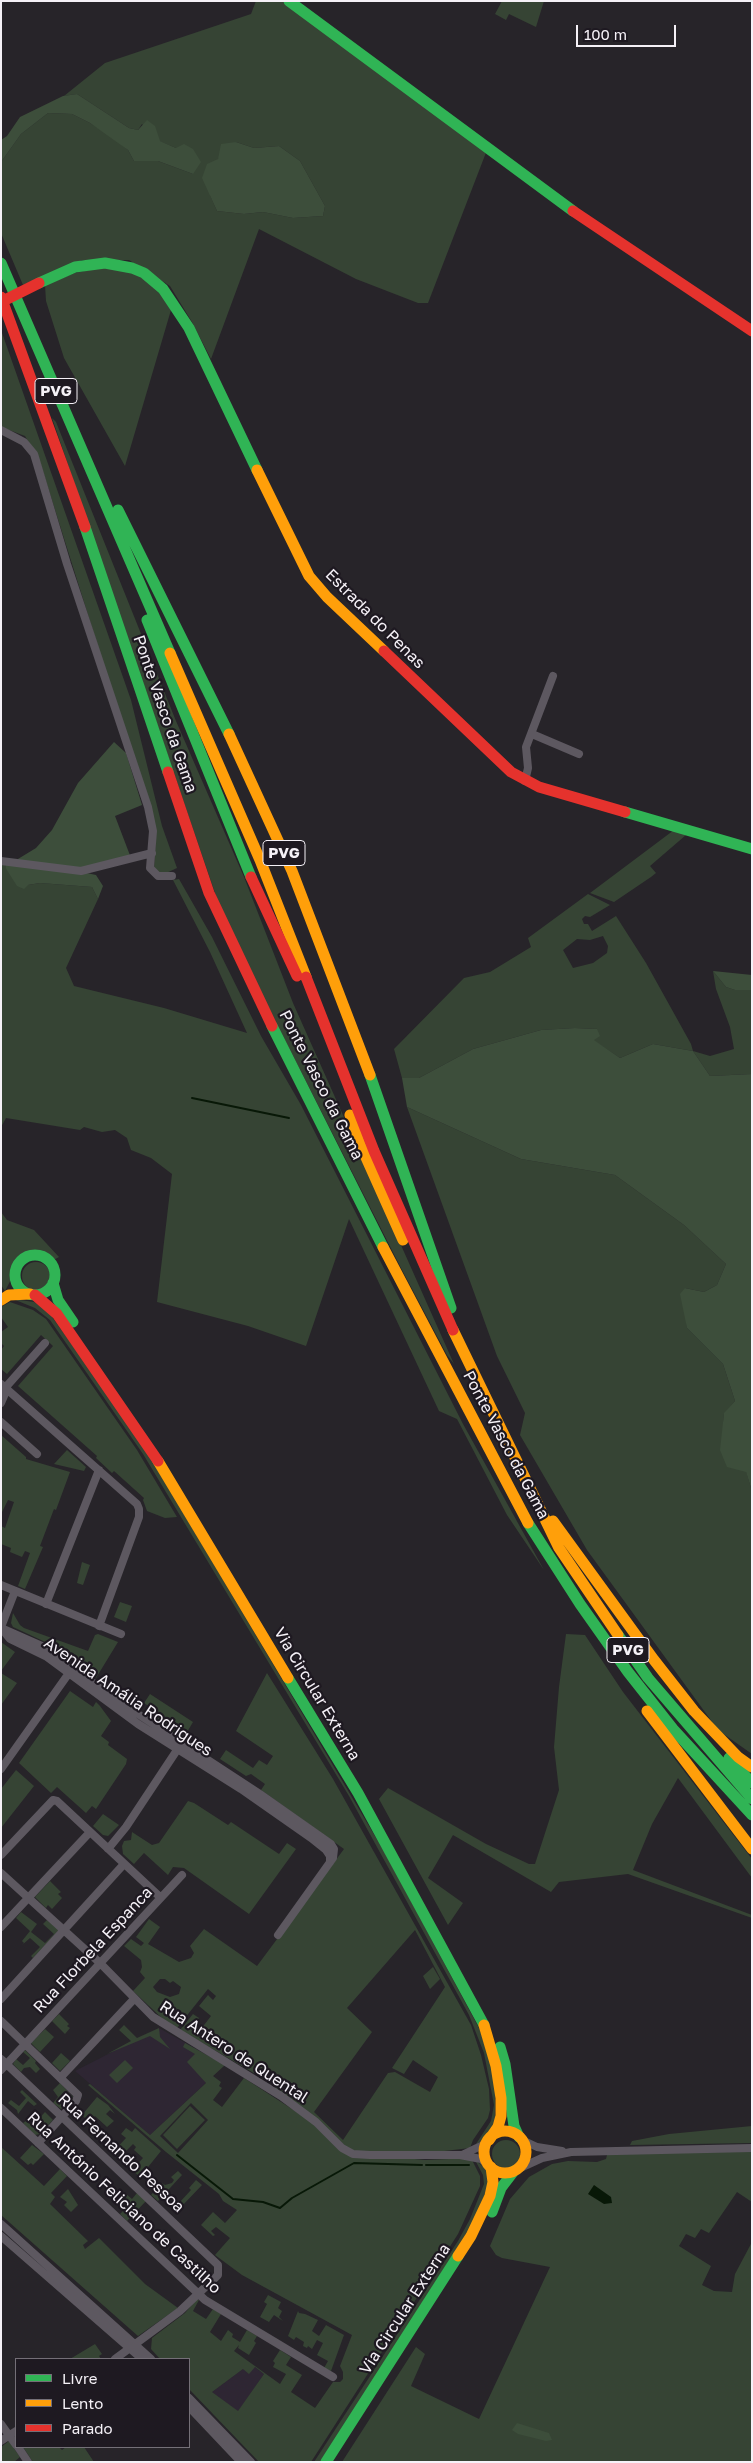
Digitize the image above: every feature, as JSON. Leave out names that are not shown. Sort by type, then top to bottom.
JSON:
[{"type":"main road","points":[[288,1],[562,204],[752,331]]},
{"type":"main road","name":"Ponte Vasco da Gama","points":[[1,263],[256,851],[370,1142],[476,1380],[559,1548],[622,1643],[648,1678],[752,1799]]},
{"type":"main road","name":"Estrada do Penas","points":[[1,302],[75,267],[105,263],[132,268],[144,273],[163,289],[189,328],[293,546],[317,586],[499,763],[525,781],[752,849]]},
{"type":"main road","name":"Ponte Vasco da Gama","points":[[1,297],[49,425],[209,893],[220,919],[391,1262],[525,1518],[633,1679],[673,1729],[752,1815]]},
{"type":"main road","name":"Ponte Vasco da Gama","points":[[38,348],[265,808],[342,996],[423,1222],[476,1380]]},
{"type":"main road","points":[[1,1293],[9,1287],[22,1260],[33,1255],[39,1256],[45,1258],[53,1267],[53,1283],[46,1292],[9,1295],[1,1300]]},
{"type":"main road","points":[[15,1274],[19,1287],[33,1294]]},
{"type":"main road","name":"Via Circular Externa","points":[[53,1283],[58,1300],[154,1437],[360,1780],[472,1983],[496,2031],[505,2064],[514,2126],[520,2138]]},
{"type":"main road","name":"Via Circular Externa","points":[[33,1294],[57,1314],[146,1442],[358,1793],[474,2004],[488,2034],[501,2098],[501,2116],[498,2127],[488,2141]]},
{"type":"main road","points":[[528,1485],[654,1660],[694,1711],[738,1757],[752,1767]]},
{"type":"main road","points":[[525,1518],[574,1604],[619,1674],[752,1849]]},
{"type":"main road","points":[[562,1533],[584,1573],[648,1662],[689,1714],[752,1783]]},
{"type":"main road","points":[[500,2132],[507,2132],[520,2138],[526,2152],[525,2158],[516,2170],[502,2173],[490,2166],[485,2155],[488,2141],[500,2132]]},
{"type":"main road","name":"Via Circular Externa","points":[[326,2462],[471,2236],[490,2196],[493,2182],[490,2166]]},
{"type":"main road","name":"Via Circular Externa","points":[[336,2462],[479,2240],[501,2188],[516,2170]]},
{"type":"street","points":[[1,430],[24,442],[34,454],[67,564],[148,807],[153,831],[152,871],[158,876],[172,876]]},
{"type":"street","points":[[525,781],[528,768],[526,747],[553,676]]},
{"type":"street","points":[[532,734],[579,754]]},
{"type":"street","points":[[1,861],[81,871],[152,854]]},
{"type":"street","points":[[1,1403],[4,1387],[45,1343]]},
{"type":"street","points":[[4,1387],[137,1504],[139,1509],[139,1517],[99,1626]]},
{"type":"street","points":[[1,1422],[37,1454]]},
{"type":"street","points":[[46,1604],[98,1470]]},
{"type":"street","points":[[1,1585],[121,1634]]},
{"type":"street","points":[[1,1628],[15,1591]]},
{"type":"street","name":"Avenida Amália Rodrigues","points":[[1,1628],[10,1639],[47,1657],[131,1720],[179,1746],[243,1786],[322,1846],[330,1856],[330,1862],[278,1934]]},
{"type":"street","name":"Avenida Amália Rodrigues","points":[[1,1628],[44,1646],[179,1746]]},
{"type":"street","points":[[1,1769],[68,1673]]},
{"type":"street","points":[[108,1849],[126,1827],[179,1746]]},
{"type":"street","points":[[1,1855],[53,1800],[58,1802],[160,1898]]},
{"type":"street","points":[[1,1927],[90,1832]]},
{"type":"street","points":[[1,1998],[124,1864]]},
{"type":"street","name":"Rua Antero de Quental","points":[[1,1872],[100,1963],[134,1999],[163,2025],[246,2074],[299,2109],[342,2148],[353,2154],[460,2155],[481,2159],[490,2166]]},
{"type":"street","name":"Rua Florbela Espanca","points":[[3,2064],[25,2044],[182,1875]]},
{"type":"street","points":[[61,2077],[134,1999]]},
{"type":"street","points":[[1,2021],[61,2077],[78,2096],[76,2101],[38,2143]]},
{"type":"street","name":"Rua Fernando Pessoa","points":[[3,2064],[62,2116],[216,2262],[220,2268],[218,2275],[198,2294]]},
{"type":"street","name":"Rua António Feliciano de Castilho","points":[[1,2108],[198,2294],[333,2377]]},
{"type":"street","points":[[520,2138],[544,2149],[571,2152],[752,2148]]},
{"type":"street","name":"Rua Antero de Quental","points":[[460,2155],[488,2141]]},
{"type":"street","points":[[516,2170],[542,2158],[571,2152]]},
{"type":"street","points":[[4,2228],[133,2346],[141,2358]]},
{"type":"street","points":[[1,2236],[150,2358]]},
{"type":"street","points":[[115,2358],[180,2311],[198,2294]]},
{"type":"street","points":[[190,2399],[251,2462]]},
{"type":"street","points":[[190,2409],[241,2462]]},
{"type":"street","points":[[1,2424],[13,2433],[1,2442]]},
{"type":"street","points":[[18,2448],[28,2462]]},
{"type":"shaded area","points":[[256,1],[288,1],[487,150],[428,303],[418,303],[356,279],[259,229],[211,359],[192,322],[170,286],[129,260],[82,260],[23,285],[1,233],[1,162],[21,134],[48,113],[72,114],[114,138],[128,150],[134,161],[158,161],[193,174],[176,148],[159,141],[142,124],[138,130],[129,128],[77,94],[64,96],[105,63],[251,14]],"holes":[[[236,142],[254,148],[279,146],[300,161],[325,206],[323,216],[293,218],[263,212],[244,214],[217,211],[210,195],[218,159]]]},
{"type":"shaded area","points":[[502,1],[544,1],[536,27],[509,14],[506,20],[495,14]]},
{"type":"shaded area","points":[[77,94],[129,128],[138,130],[147,120],[155,126],[160,141],[176,148],[184,144],[193,149],[201,162],[193,174],[158,161],[134,161],[128,150],[90,123],[72,114],[48,113],[21,134],[1,162],[1,140],[7,136],[20,117],[63,96]]},
{"type":"shaded area","points":[[236,142],[254,148],[279,146],[300,161],[325,206],[323,216],[293,218],[263,212],[244,214],[217,211],[202,178],[207,164],[218,159],[221,144]]},
{"type":"shaded area","points":[[103,267],[135,273],[160,290],[171,310],[125,466],[64,358],[46,301],[45,285],[75,273]]},
{"type":"shaded area","points":[[1,330],[131,700],[162,826],[177,868],[162,875],[154,869],[156,831],[40,462],[25,436],[1,427]]},
{"type":"shaded area","points":[[52,418],[56,422],[176,721],[244,877],[293,1003],[454,1364],[447,1355],[401,1268],[225,922]]},
{"type":"shaded area","points":[[114,742],[126,753],[142,805],[115,816],[131,858],[82,872],[96,875],[103,886],[98,899],[92,887],[40,883],[28,885],[24,889],[17,886],[5,867],[8,861],[13,862],[36,848],[52,830],[78,783]]},
{"type":"shaded area","points":[[674,830],[686,835],[650,866],[656,873],[651,877],[614,902],[590,893]]},
{"type":"shaded area","points":[[1,861],[8,861],[5,867],[28,885],[40,883],[92,887],[98,899],[66,968],[74,986],[164,1008],[247,1033],[210,952],[173,880],[179,879],[212,937],[261,1036],[301,1105],[463,1424],[544,1570],[507,1515],[457,1419],[439,1411],[349,1219],[306,1346],[248,1326],[157,1302],[172,1174],[151,1158],[131,1150],[127,1138],[115,1130],[102,1132],[84,1127],[80,1130],[6,1118],[1,1127]]},
{"type":"shaded area","points":[[588,894],[610,905],[590,917],[585,916],[582,919],[584,924],[588,924],[592,931],[616,916],[646,963],[691,1044],[693,1051],[653,1044],[620,1058],[593,1040],[597,1029],[541,1030],[473,1049],[419,1078],[402,1078],[394,1049],[464,978],[490,972],[531,947],[528,938]],"holes":[[[603,936],[608,946],[607,953],[593,963],[573,968],[563,950],[577,939],[590,940]]]},
{"type":"shaded area","points":[[713,971],[726,987],[735,990],[752,990],[752,1074],[710,1076],[693,1051],[710,1056],[734,1049],[730,1027],[716,989]]},
{"type":"shaded area","points":[[713,971],[752,975],[752,990],[735,990],[726,987]]},
{"type":"shaded area","points":[[597,1029],[600,1036],[594,1040],[620,1058],[653,1044],[693,1051],[710,1076],[752,1074],[752,1491],[746,1472],[727,1467],[720,1450],[724,1413],[735,1401],[723,1364],[687,1328],[680,1294],[685,1288],[704,1292],[717,1285],[726,1264],[684,1225],[615,1175],[521,1159],[407,1107],[402,1078],[419,1078],[473,1049],[541,1030]]},
{"type":"shaded area","points":[[407,1107],[521,1159],[615,1175],[684,1225],[726,1264],[717,1285],[704,1292],[685,1288],[687,1328],[723,1364],[735,1401],[724,1414],[723,1425],[746,1471],[752,1491],[752,1754],[718,1730],[587,1550],[520,1435],[525,1413],[497,1356]]},
{"type":"shaded area","points":[[1,1212],[7,1220],[34,1230],[59,1257],[50,1262],[39,1255],[27,1257],[19,1264],[5,1291],[1,1285]]},
{"type":"shaded area","points":[[36,1262],[46,1266],[50,1276],[46,1286],[36,1290],[26,1286],[22,1276],[26,1266]]},
{"type":"shaded area","points":[[13,1299],[34,1302],[47,1310],[137,1435],[385,1853],[480,2030],[495,2079],[495,2122],[486,2137],[478,2143],[476,2144],[491,2121],[494,2105],[484,2053],[469,2015],[349,1796],[143,1454],[50,1320],[35,1308]]},
{"type":"shaded area","points":[[10,1302],[33,1310],[46,1319],[137,1450],[177,1517],[165,1518],[147,1511],[144,1498],[114,1471],[112,1473],[96,1458],[97,1456],[18,1386],[53,1346],[41,1335],[7,1374],[1,1369],[1,1350],[4,1346],[1,1343],[1,1332],[8,1327],[1,1317],[1,1307]]},
{"type":"shaded area","points":[[1,1435],[26,1459],[70,1472],[40,1546],[43,1547],[25,1589],[18,1586],[30,1553],[25,1551],[22,1557],[10,1552],[11,1548],[1,1544],[1,1526],[5,1528],[14,1502],[8,1500],[1,1514]]},
{"type":"shaded area","points":[[67,1450],[86,1467],[84,1471],[54,1464]]},
{"type":"shaded area","points":[[82,1562],[90,1565],[83,1585],[77,1583]]},
{"type":"shaded area","points":[[120,1602],[132,1606],[126,1622],[114,1617]]},
{"type":"shaded area","points":[[13,1613],[24,1628],[88,1651],[95,1635],[98,1634],[118,1642],[96,1678],[56,1647],[13,1627],[11,1623]]},
{"type":"shaded area","points":[[566,1634],[585,1635],[623,1692],[752,1859],[752,1878],[678,1778],[652,1824],[633,1870],[752,1915],[752,1918],[628,1874],[559,1882],[551,1892],[453,1835],[428,1878],[463,1903],[448,1925],[379,1799],[388,1788],[486,1844],[529,1864],[535,1864],[559,1790],[554,1747]]},
{"type":"shaded area","points":[[1,1642],[15,1652],[1,1671]]},
{"type":"shaded area","points":[[1,1673],[17,1683],[1,1705]]},
{"type":"shaded area","points":[[267,1673],[333,1779],[471,2025],[481,2055],[489,2089],[490,2110],[488,2118],[473,2140],[470,2148],[436,2152],[355,2151],[349,2149],[274,2088],[276,2086],[180,2030],[193,2014],[199,2018],[192,2029],[198,2033],[211,2016],[199,2006],[208,1995],[213,2000],[216,1996],[208,1989],[177,2028],[164,2020],[133,1991],[145,1978],[140,1972],[142,1967],[141,1960],[124,1946],[131,1939],[141,1946],[144,1943],[136,1937],[149,1919],[160,1927],[148,1944],[179,1962],[191,1958],[194,1953],[190,1946],[204,1929],[257,1966],[344,1849],[261,1790],[265,1784],[251,1774],[246,1776],[220,1759],[226,1750],[253,1768],[259,1760],[267,1765],[273,1756],[236,1731]],"holes":[[[415,1930],[445,1987],[392,2068],[404,2074],[413,2060],[438,2077],[430,2092],[395,2072],[388,2073],[343,2140],[314,2112],[372,2032],[347,2008]],[[160,1979],[165,1979],[170,1983],[173,1981],[181,1987],[179,1994],[170,1997],[157,1992],[153,1987]]]},
{"type":"shaded area","points":[[70,1691],[93,1707],[96,1702],[100,1706],[111,1721],[101,1736],[109,1742],[108,1745],[127,1759],[126,1764],[96,1809],[92,1806],[86,1813],[57,1787],[51,1793],[19,1763]]},
{"type":"shaded area","points":[[150,1694],[193,1722],[183,1739],[145,1715],[150,1707],[144,1703]]},
{"type":"shaded area","points":[[16,1770],[34,1786],[1,1828],[1,1789]]},
{"type":"shaded area","points":[[188,1801],[228,1825],[231,1822],[279,1854],[287,1843],[296,1849],[249,1914],[184,1868],[173,1867],[168,1875],[144,1853],[134,1864],[123,1854],[122,1846],[124,1841],[131,1840],[132,1832],[152,1845],[159,1843]]},
{"type":"shaded area","points":[[103,1814],[119,1825],[108,1836],[103,1835],[93,1826]]},
{"type":"shaded area","points":[[50,1881],[61,1892],[58,1894],[62,1898],[52,1909],[48,1905],[46,1908],[35,1897]]},
{"type":"shaded area","points":[[21,1912],[37,1924],[31,1932],[45,1943],[54,1934],[43,1924],[47,1920],[58,1929],[58,1931],[33,1958],[31,1956],[40,1947],[30,1938],[21,1946],[24,1943],[22,1941],[30,1931],[16,1918]]},
{"type":"shaded area","points":[[433,1967],[440,1979],[430,1989],[423,1976]]},
{"type":"shaded area","points":[[59,2014],[69,2024],[67,2026],[70,2028],[65,2034],[52,2021]]},
{"type":"shaded area","points":[[124,2025],[137,2038],[159,2028],[160,2037],[170,2049],[150,2036],[107,2054],[131,2041],[119,2030]]},
{"type":"shaded area","points":[[159,2028],[225,2065],[150,2135],[75,2071]]},
{"type":"shaded area","points":[[45,2029],[54,2037],[40,2052],[31,2043]]},
{"type":"shaded area","points":[[185,2043],[225,2065],[213,2076],[221,2082],[219,2086],[222,2088],[213,2100],[222,2107],[244,2078],[309,2120],[343,2152],[425,2160],[471,2158],[480,2176],[480,2186],[458,2234],[311,2462],[259,2462],[190,2390],[190,2358],[159,2358],[151,2349],[152,2338],[185,2313],[197,2299],[199,2300],[193,2311],[206,2319],[213,2309],[221,2314],[210,2332],[221,2341],[228,2330],[233,2334],[232,2337],[240,2342],[247,2330],[257,2336],[254,2341],[256,2343],[249,2355],[238,2348],[239,2345],[234,2351],[280,2384],[286,2374],[273,2367],[275,2363],[273,2361],[280,2350],[291,2357],[286,2365],[302,2375],[291,2392],[315,2408],[333,2382],[340,2382],[343,2379],[343,2372],[340,2366],[352,2335],[242,2275],[215,2255],[230,2238],[216,2227],[211,2231],[215,2235],[213,2236],[201,2225],[213,2212],[225,2223],[237,2210],[223,2201],[219,2194],[166,2152],[88,2085],[90,2084],[150,2135],[206,2083],[187,2062],[195,2054],[183,2047]],"holes":[[[191,2103],[208,2120],[178,2153],[160,2136]],[[255,2367],[264,2374],[238,2411],[212,2392],[243,2369],[249,2374]]]},
{"type":"shaded area","points":[[25,2050],[36,2061],[35,2063],[40,2069],[36,2073],[30,2067],[24,2068],[21,2072],[13,2064],[16,2059],[23,2065],[30,2058],[23,2052]]},
{"type":"shaded area","points":[[61,2053],[70,2061],[60,2071],[52,2063]]},
{"type":"shaded area","points":[[125,2060],[133,2068],[117,2083],[109,2075]]},
{"type":"shaded area","points":[[60,2083],[73,2097],[61,2109],[53,2103],[58,2097],[53,2090]]},
{"type":"shaded area","points":[[22,2090],[37,2104],[34,2106],[28,2101],[18,2114],[17,2110],[8,2103],[11,2100],[19,2106],[26,2098],[20,2092]]},
{"type":"shaded area","points":[[97,2097],[108,2105],[115,2114],[110,2110],[106,2114],[114,2121],[107,2127],[95,2116],[89,2122],[82,2115]]},
{"type":"shaded area","points":[[190,2106],[205,2120],[177,2149],[163,2135]]},
{"type":"shaded area","points":[[45,2112],[53,2120],[40,2134],[35,2135],[23,2123],[26,2121],[32,2126]]},
{"type":"shaded area","points":[[752,2126],[752,2143],[630,2145],[632,2141],[669,2134]]},
{"type":"shaded area","points":[[126,2128],[132,2132],[135,2128],[161,2151],[140,2177],[132,2170],[143,2158],[134,2150],[136,2147],[133,2144],[119,2158],[113,2152],[126,2138],[121,2134]]},
{"type":"shaded area","points":[[506,2140],[516,2144],[520,2154],[516,2164],[506,2168],[496,2164],[492,2154],[496,2144]]},
{"type":"shaded area","points":[[32,2145],[44,2154],[33,2165],[31,2163],[28,2165],[20,2158]]},
{"type":"shaded area","points":[[1,2147],[44,2186],[60,2169],[67,2176],[51,2193],[55,2197],[50,2204],[88,2241],[83,2245],[85,2249],[99,2238],[145,2284],[178,2308],[138,2336],[1,2215]]},
{"type":"shaded area","points":[[752,2148],[752,2202],[737,2192],[709,2233],[701,2229],[695,2238],[686,2234],[679,2246],[711,2266],[702,2285],[714,2291],[732,2292],[735,2274],[752,2242],[752,2462],[342,2462],[416,2347],[425,2354],[411,2386],[479,2419],[550,2267],[502,2258],[496,2255],[490,2246],[510,2199],[529,2177],[552,2164],[568,2161],[597,2162],[606,2159],[608,2151]]},
{"type":"shaded area","points":[[475,2160],[485,2168],[490,2181],[476,2218],[321,2462],[314,2462],[458,2241],[470,2219],[484,2184],[483,2175]]},
{"type":"shaded area","points":[[178,2171],[182,2175],[158,2201],[151,2195],[162,2183],[165,2185],[172,2183],[174,2180],[171,2177]]},
{"type":"shaded area","points":[[196,2180],[202,2185],[182,2206],[179,2203],[191,2190],[189,2188]]},
{"type":"shaded area","points":[[594,2185],[611,2197],[612,2203],[604,2204],[588,2194]]},
{"type":"shaded area","points":[[68,2189],[78,2205],[71,2212],[64,2205],[67,2202],[60,2197]]},
{"type":"shaded area","points":[[137,2193],[146,2201],[127,2221],[120,2214],[129,2205],[122,2198],[126,2194],[132,2199]]},
{"type":"shaded area","points":[[268,2295],[281,2302],[278,2308],[282,2311],[279,2317],[283,2321],[274,2315],[269,2322],[260,2317],[267,2304],[264,2302]]},
{"type":"shaded area","points":[[298,2311],[318,2320],[312,2331],[319,2336],[326,2325],[344,2335],[331,2371],[324,2368],[328,2361],[317,2355],[323,2343],[317,2340],[312,2349],[308,2346],[307,2348],[303,2346],[304,2342],[296,2337],[294,2340],[288,2336]]},
{"type":"shaded area","points":[[95,2344],[102,2354],[99,2356],[100,2358],[72,2358]]},
{"type":"shaded area","points":[[255,2367],[264,2374],[238,2412],[212,2392],[243,2369]]},
{"type":"shaded area","points":[[517,2423],[549,2433],[552,2440],[546,2441],[518,2434],[512,2430]]},
{"type":"shaded area","points":[[9,2441],[20,2457],[14,2462],[1,2462],[1,2447]]},
{"type":"shaded area","points":[[24,2448],[60,2448],[62,2450],[65,2448],[85,2448],[94,2462],[33,2462]]},
{"type":"waterway","points":[[192,1098],[289,1118]]},
{"type":"waterway","points":[[177,2155],[233,2199],[263,2202],[280,2208],[292,2198],[354,2163],[422,2165]]},
{"type":"waterway","points":[[426,2165],[469,2165]]},
{"type":"traffic: fast","points":[[289,1],[573,211]]},
{"type":"traffic: fast","points":[[1,263],[170,653]]},
{"type":"traffic: fast","points":[[39,283],[75,267],[105,263],[132,268],[144,273],[163,289],[189,328],[257,470]]},
{"type":"traffic: fast","points":[[118,510],[229,734]]},
{"type":"traffic: fast","points":[[85,527],[168,772]]},
{"type":"traffic: fast","points":[[147,620],[251,877]]},
{"type":"traffic: fast","points":[[625,812],[752,849]]},
{"type":"traffic: fast","points":[[272,1026],[383,1247]]},
{"type":"traffic: fast","points":[[370,1075],[451,1308]]},
{"type":"traffic: fast","points":[[35,1255],[49,1261],[55,1275],[49,1289],[35,1295],[21,1289],[15,1275],[21,1261],[35,1255]]},
{"type":"traffic: fast","points":[[53,1283],[58,1300],[73,1322]]},
{"type":"traffic: fast","points":[[528,1523],[580,1604],[628,1672],[673,1729],[752,1815]]},
{"type":"traffic: fast","points":[[618,1635],[648,1678],[752,1799]]},
{"type":"traffic: fast","points":[[288,1678],[358,1793],[484,2025]]},
{"type":"traffic: fast","points":[[729,1758],[752,1783]]},
{"type":"traffic: fast","points":[[500,2047],[505,2064],[514,2126],[519,2137]]},
{"type":"traffic: fast","points":[[492,2212],[501,2188],[514,2171]]},
{"type":"traffic: fast","points":[[326,2462],[458,2256]]},
{"type":"traffic: slow","points":[[257,470],[309,576],[327,597],[384,651]]},
{"type":"traffic: slow","points":[[170,653],[260,860],[306,977]]},
{"type":"traffic: slow","points":[[229,734],[292,871],[370,1075]]},
{"type":"traffic: slow","points":[[350,1115],[360,1144],[403,1240]]},
{"type":"traffic: slow","points":[[383,1247],[528,1523]]},
{"type":"traffic: slow","points":[[1,1300],[9,1295],[30,1294]]},
{"type":"traffic: slow","points":[[453,1330],[559,1548],[618,1635]]},
{"type":"traffic: slow","points":[[158,1461],[288,1678]]},
{"type":"traffic: slow","points":[[553,1521],[654,1660],[694,1711],[738,1757],[752,1767]]},
{"type":"traffic: slow","points":[[647,1711],[752,1849]]},
{"type":"traffic: slow","points":[[484,2025],[496,2066],[501,2098],[501,2116],[498,2127],[489,2140]]},
{"type":"traffic: slow","points":[[505,2131],[520,2137],[526,2152],[520,2167],[505,2173],[490,2167],[484,2152],[490,2137],[505,2131]]},
{"type":"traffic: slow","points":[[458,2256],[471,2236],[490,2196],[493,2182],[491,2167]]},
{"type":"traffic: jam","points":[[573,211],[752,331]]},
{"type":"traffic: jam","points":[[1,302],[39,283]]},
{"type":"traffic: jam","points":[[1,297],[85,527]]},
{"type":"traffic: jam","points":[[384,651],[511,772],[539,787],[625,812]]},
{"type":"traffic: jam","points":[[168,772],[209,893],[272,1026]]},
{"type":"traffic: jam","points":[[251,877],[297,976]]},
{"type":"traffic: jam","points":[[306,977],[374,1151],[453,1330]]},
{"type":"traffic: jam","points":[[35,1295],[57,1314],[158,1461]]}]
